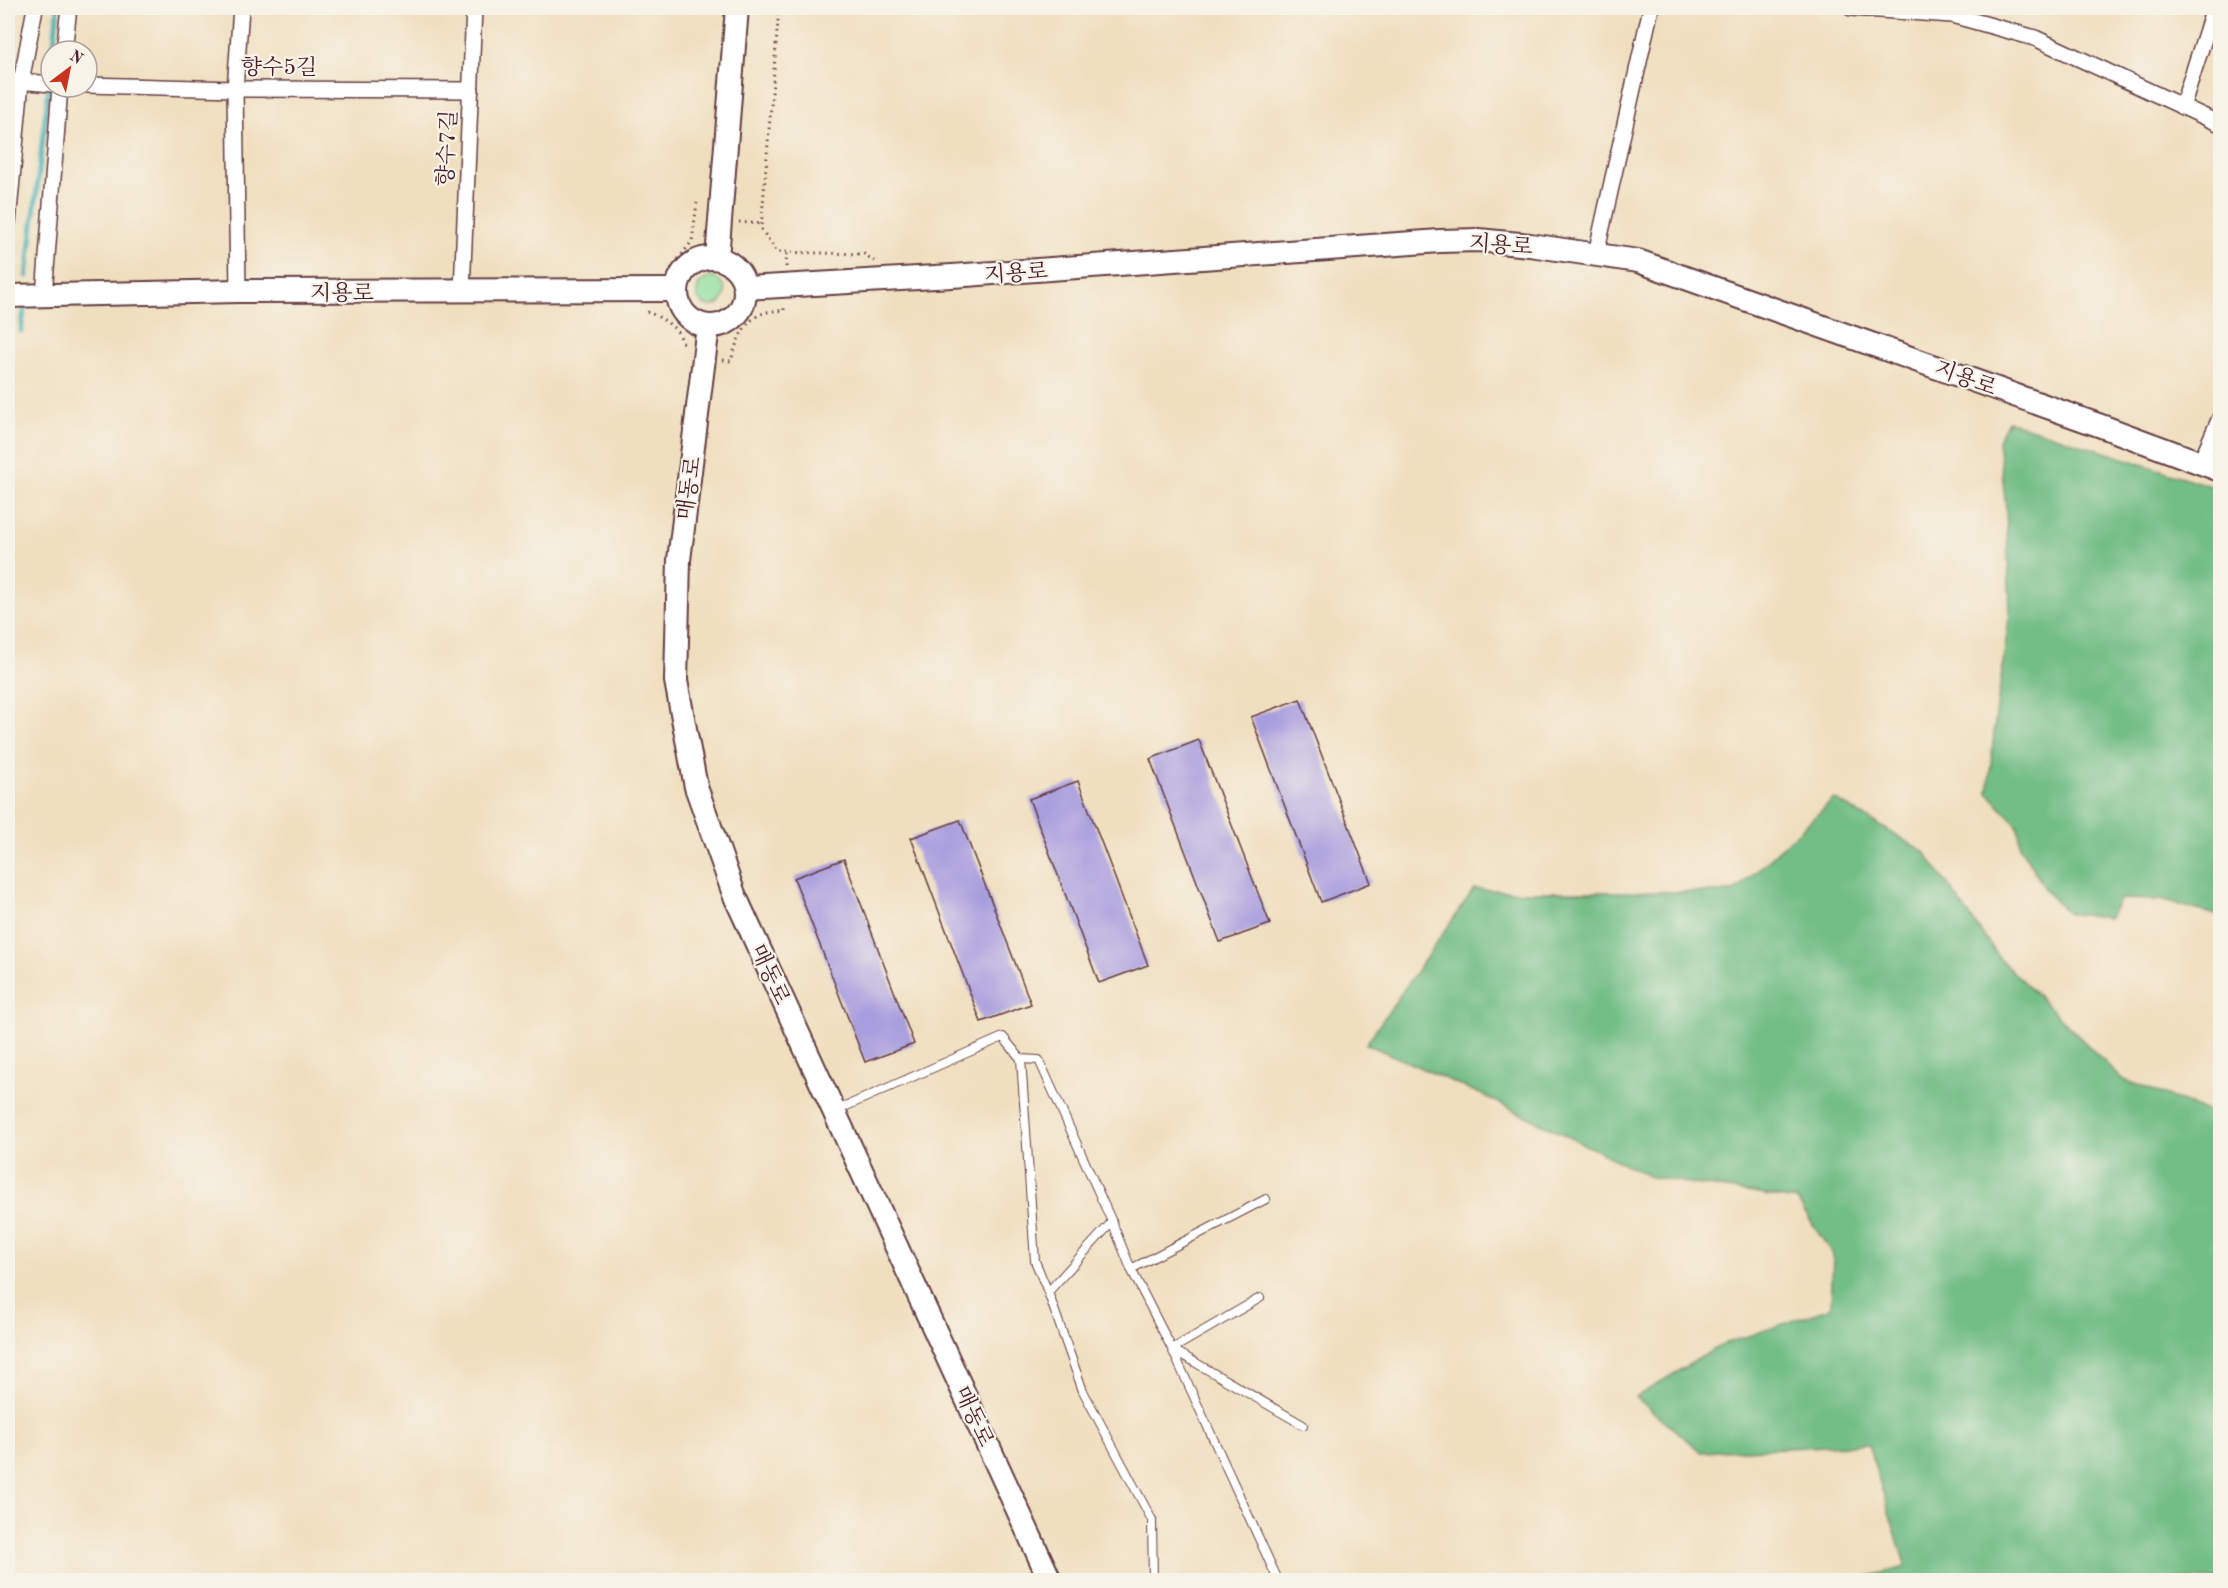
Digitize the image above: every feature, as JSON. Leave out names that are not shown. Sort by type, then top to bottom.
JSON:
[{"type":"street","points":[[8,222],[20,82],[35,8]]},
{"type":"street","points":[[65,39],[69,8]]},
{"type":"street","points":[[238,291],[235,89],[241,8]]},
{"type":"street","name":"향수7길","points":[[462,291],[474,8]]},
{"type":"street","points":[[717,258],[737,8]]},
{"type":"street","points":[[1596,254],[1651,8]]},
{"type":"street","points":[[1851,8],[1953,11],[2035,38],[2220,124]]},
{"type":"street","points":[[2182,107],[2214,8]]},
{"type":"street","points":[[20,82],[39,83]]},
{"type":"street","name":"향수5길","points":[[99,85],[235,89],[471,90]]},
{"type":"street","points":[[45,296],[59,99]]},
{"type":"street","name":"지용로","points":[[745,288],[1440,241],[1478,240],[1596,254],[1638,261],[2210,466]]},
{"type":"street","points":[[703,258],[717,258],[735,267],[742,277],[745,288],[745,300],[736,315],[721,324],[708,326],[688,316],[679,302],[677,290],[682,274],[689,266],[703,258]]},
{"type":"street","name":"지용로","points":[[8,296],[238,291],[677,290]]},
{"type":"street","name":"매동로","points":[[708,326],[706,358],[678,560],[676,681],[696,787],[734,894],[1050,1581]]},
{"type":"street","points":[[2210,466],[2220,418]]},
{"type":"lane","points":[[834,1111],[1003,1037],[1021,1059],[1035,1261],[1083,1391],[1152,1520],[1153,1581]]},
{"type":"lane","points":[[1021,1059],[1039,1060],[1131,1269],[1172,1348],[1278,1581]]},
{"type":"lane","points":[[1131,1269],[1266,1199]]},
{"type":"lane","points":[[1048,1292],[1112,1222]]},
{"type":"lane","points":[[1172,1348],[1260,1298]]},
{"type":"lane","points":[[1172,1348],[1303,1425]]},
{"type":"path","points":[[636,291],[636,309],[661,317],[681,337],[684,343],[682,355],[731,361],[739,335],[756,316],[774,310],[784,311],[787,252]]},
{"type":"green space","points":[[711,278],[721,282],[725,292],[721,302],[711,306],[701,302],[697,292],[701,282]]},
{"type":"green space","points":[[2008,421],[2220,489],[2220,916],[2161,900],[2120,899],[2109,918],[2068,913],[2047,892],[2020,847],[2018,826],[1988,793],[2010,611],[2006,507],[1998,441]]},
{"type":"green space","points":[[1834,799],[1925,852],[2000,959],[2122,1079],[2220,1116],[2220,1580],[1854,1580],[1906,1567],[1868,1444],[1701,1452],[1636,1397],[1721,1345],[1831,1308],[1833,1255],[1797,1200],[1651,1177],[1487,1097],[1366,1044],[1474,889],[1525,892],[1734,892]]},
{"type":"building","points":[[1300,699],[1371,883],[1321,902],[1251,717]]},
{"type":"building","points":[[1199,740],[1270,924],[1220,942],[1150,759]]},
{"type":"building","points":[[1078,781],[1148,965],[1099,983],[1029,799]]},
{"type":"building","points":[[960,820],[1031,1004],[981,1022],[911,838]]},
{"type":"building","points":[[844,859],[914,1044],[865,1062],[794,878]]},
{"type":"waterway","points":[[54,39],[58,8]]},
{"type":"waterway","points":[[27,276],[47,99]]},
{"type":"waterway","points":[[21,331],[25,305]]}]
